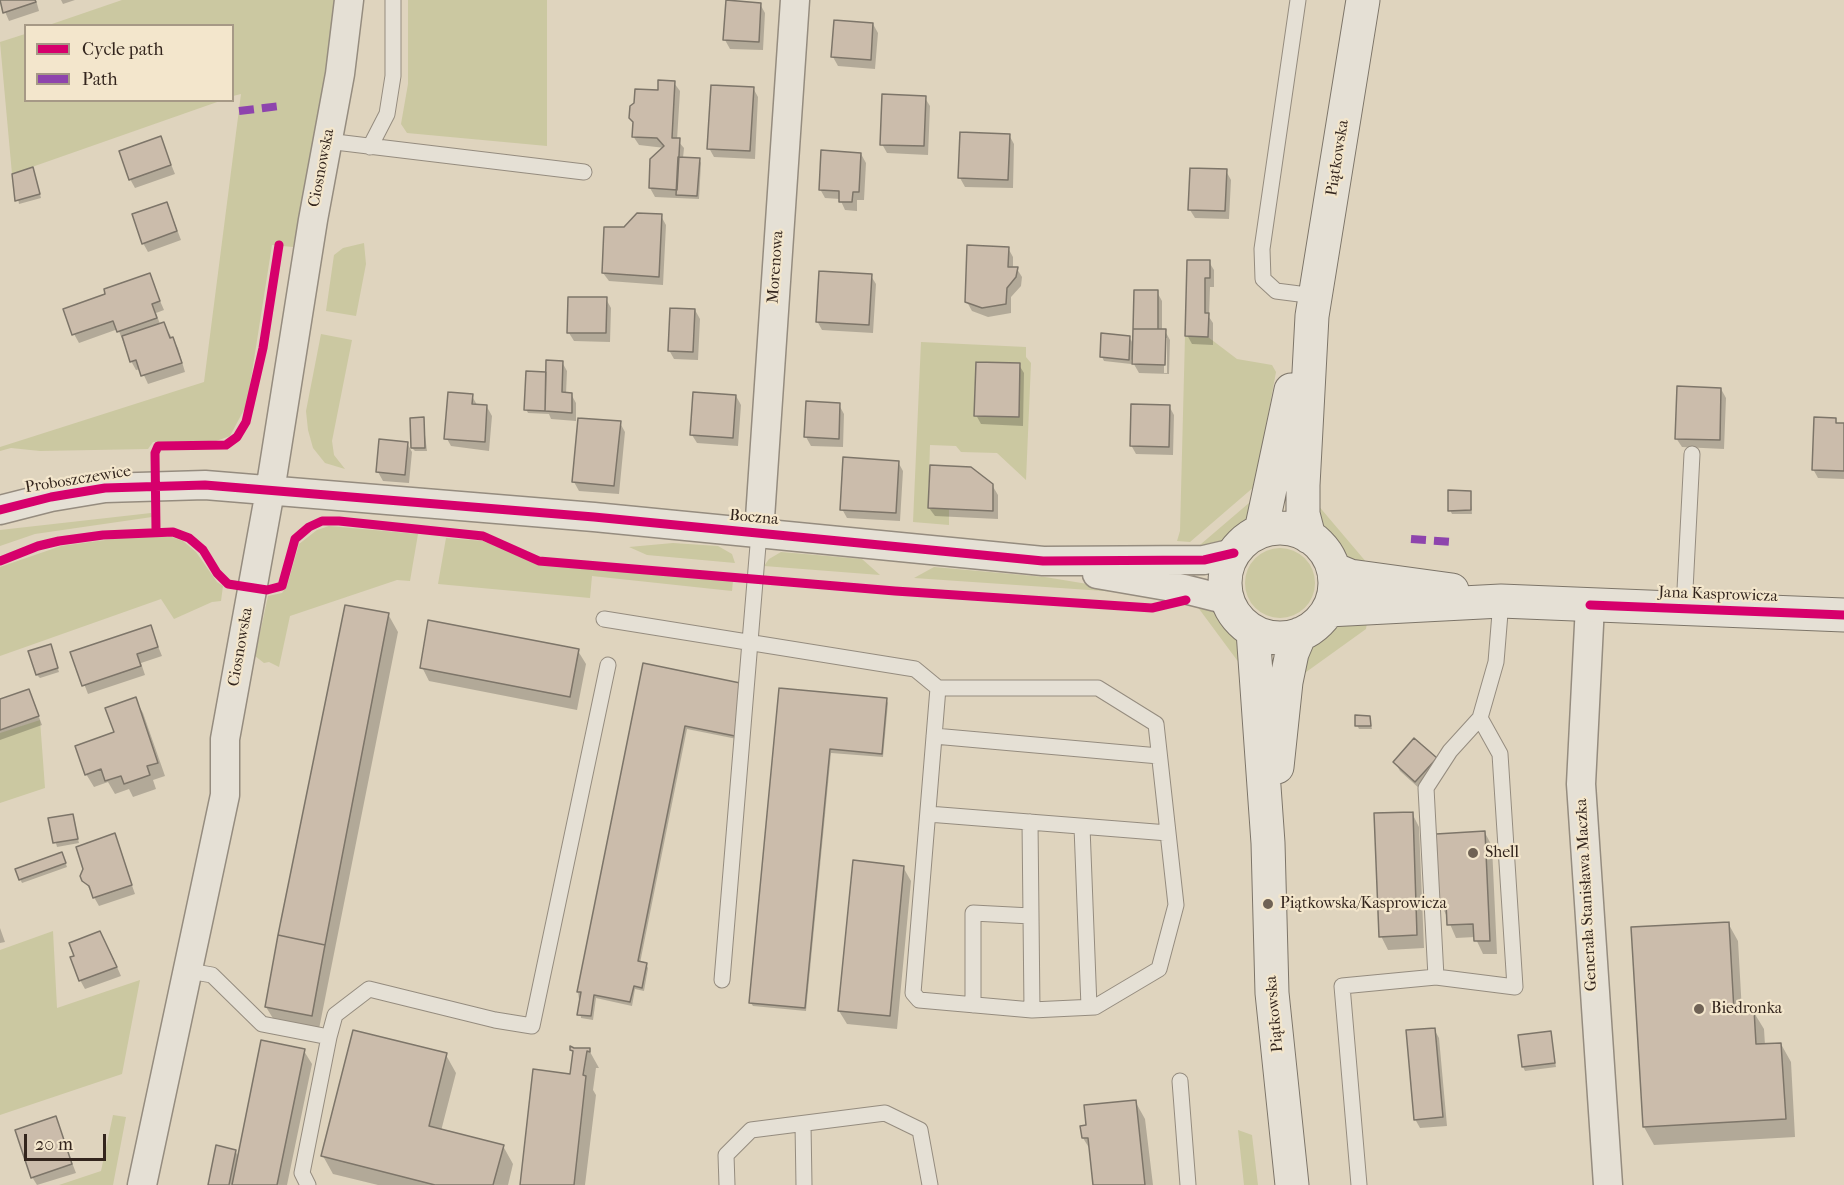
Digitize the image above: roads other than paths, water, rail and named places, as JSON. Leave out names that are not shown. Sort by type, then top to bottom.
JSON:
[{"type":"main road","name":"Piątkowska","points":[[1261,531],[1293,381],[1313,306],[1363,0]]},
{"type":"main road","name":"Piątkowska","points":[[1309,537],[1303,504],[1313,306]]},
{"type":"main road","points":[[1286,529],[1309,537],[1320,545],[1333,569],[1335,590],[1328,610],[1316,625],[1300,634],[1268,637],[1253,631],[1242,623],[1228,600],[1226,576],[1234,553],[1246,540],[1261,531],[1286,529]]},
{"type":"main road","name":"Jana Kasprowicza","points":[[1333,569],[1350,576],[1446,589],[1501,601]]},
{"type":"main road","name":"Jana Kasprowicza","points":[[1328,610],[1501,601],[1844,615]]},
{"type":"main road","name":"Piątkowska","points":[[1253,631],[1268,843],[1272,993],[1292,1185]]},
{"type":"main road","name":"Piątkowska","points":[[1268,843],[1286,682],[1292,653],[1300,634]]},
{"type":"street","name":"Ciosnowska","points":[[142,1185],[225,795],[225,740],[270,491],[327,141],[340,75],[349,0]]},
{"type":"street","name":"Morenowa","points":[[759,533],[795,0]]},
{"type":"street","name":"Proboszczewice","points":[[0,510],[60,495],[135,485],[205,485],[270,491]]},
{"type":"street","name":"Boczna","points":[[270,491],[759,533],[1043,561],[1204,560],[1234,553]]},
{"type":"street","name":"Boczna","points":[[1043,561],[1228,600]]},
{"type":"street","name":"Generała Stanisława Maczka","points":[[1590,605],[1581,784],[1608,1185]]},
{"type":"lane","points":[[370,147],[387,114],[393,76],[393,0]]},
{"type":"lane","points":[[1298,0],[1262,249],[1263,279],[1276,291],[1313,306]]},
{"type":"lane","points":[[327,141],[584,172]]},
{"type":"lane","points":[[1684,609],[1692,454]]},
{"type":"lane","points":[[722,980],[759,533]]},
{"type":"lane","points":[[1436,977],[1426,788],[1450,751],[1480,718],[1496,662],[1501,601]]},
{"type":"lane","points":[[604,619],[915,669],[938,688],[1098,688],[1156,724],[1176,905],[1159,969],[1095,1007],[1032,1010],[919,1000],[913,993],[938,688]]},
{"type":"lane","points":[[308,1185],[302,1173],[335,1016],[369,989],[495,1020],[531,1026],[608,665]]},
{"type":"lane","points":[[1359,1185],[1342,986],[1436,977],[1515,987],[1500,754],[1480,718]]},
{"type":"lane","points":[[934,736],[1159,756]]},
{"type":"lane","points":[[928,814],[1168,833]]},
{"type":"lane","points":[[1030,822],[1032,1010]]},
{"type":"lane","points":[[1082,827],[1089,1007]]},
{"type":"lane","points":[[973,1005],[973,913],[1032,916]]},
{"type":"lane","points":[[189,971],[212,975],[262,1024],[329,1037]]},
{"type":"lane","points":[[1180,1081],[1188,1185]]},
{"type":"lane","points":[[727,1185],[726,1155],[751,1130],[885,1113],[920,1130],[930,1185]]},
{"type":"lane","points":[[803,1124],[804,1185]]},
{"type":"place","name":"Shell","points":[[1473,853]]},
{"type":"place","name":"Piątkowska/Kasprowicza","points":[[1268,904]]},
{"type":"place","name":"Biedronka","points":[[1699,1009]]}]
